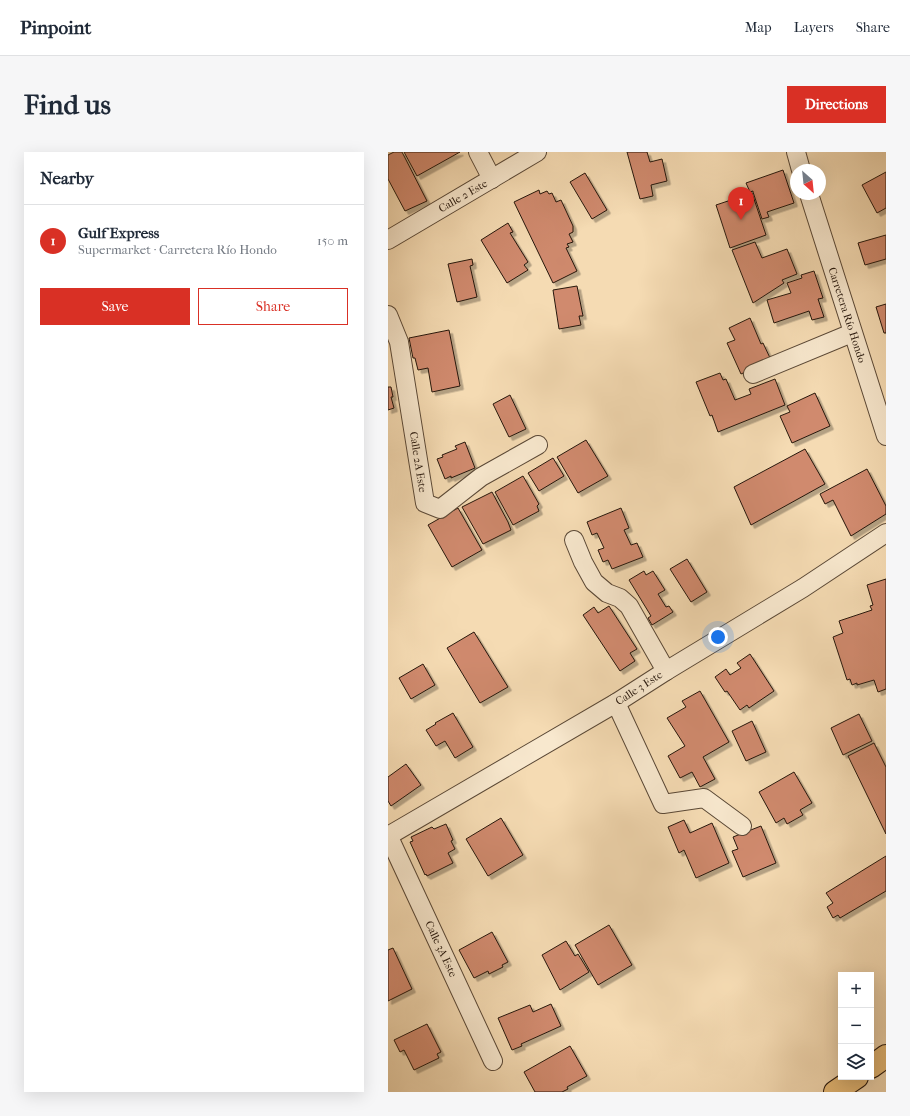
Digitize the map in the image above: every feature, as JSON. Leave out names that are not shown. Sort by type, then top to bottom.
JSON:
[{"type":"highway","points":[[874,1065],[886,1056]]},
{"type":"highway","points":[[835,1092],[853,1080]]},
{"type":"street","points":[[478,152],[492,179]]},
{"type":"street","name":"Calle 2 Este","points":[[388,240],[537,152]]},
{"type":"street","points":[[796,152],[799,164]]},
{"type":"street","name":"Carretera Río Hondo","points":[[811,200],[886,436]]},
{"type":"street","name":"Calle 2A Este","points":[[388,315],[400,342],[424,504],[440,508],[481,477],[538,445]]},
{"type":"street","points":[[753,374],[852,333]]},
{"type":"street","name":"Calle 3 Este","points":[[388,836],[616,703],[803,588],[886,533]]},
{"type":"street","points":[[574,540],[583,562],[594,582],[607,593],[620,598],[629,606],[666,671]]},
{"type":"street","points":[[616,703],[663,804],[704,798],[742,826]]},
{"type":"street","name":"Calle 3A Este","points":[[388,836],[493,1061]]},
{"type":"building","points":[[394,152],[402,152],[427,201],[405,211],[388,179],[388,155]]},
{"type":"building","points":[[404,152],[460,152],[417,176]]},
{"type":"building","points":[[627,152],[647,152],[650,162],[662,159],[667,181],[651,185],[653,196],[640,199]]},
{"type":"building","points":[[783,170],[790,191],[790,200],[793,200],[794,203],[767,212],[769,217],[762,219],[753,191],[750,192],[746,183]]},
{"type":"building","points":[[886,172],[886,208],[877,213],[862,185]]},
{"type":"building","points":[[585,173],[607,210],[592,219],[570,182]]},
{"type":"building","points":[[539,190],[540,194],[547,191],[549,194],[552,193],[556,202],[561,200],[573,226],[573,232],[569,234],[573,242],[567,244],[569,247],[566,248],[577,271],[553,283],[514,202]]},
{"type":"building","points":[[752,193],[766,235],[730,248],[716,205]]},
{"type":"building","points":[[508,223],[513,232],[510,233],[528,262],[524,265],[528,270],[507,283],[481,240]]},
{"type":"building","points":[[886,235],[886,259],[865,265],[858,243]]},
{"type":"building","points":[[755,242],[762,258],[787,249],[797,274],[782,280],[784,283],[753,303],[732,250]]},
{"type":"building","points":[[472,259],[473,265],[470,266],[477,297],[457,302],[448,264]]},
{"type":"building","points":[[814,271],[823,298],[818,299],[824,317],[812,320],[809,311],[774,323],[767,300],[791,293],[787,283],[802,278],[801,275]]},
{"type":"building","points":[[577,286],[583,316],[579,316],[581,325],[559,329],[553,290]]},
{"type":"building","points":[[886,304],[886,333],[884,333],[876,307]]},
{"type":"building","points":[[750,318],[761,344],[763,343],[771,360],[741,374],[727,343],[735,340],[729,328]]},
{"type":"building","points":[[449,330],[460,386],[432,392],[428,368],[418,370],[415,358],[413,358],[409,338]]},
{"type":"building","points":[[720,373],[723,380],[726,379],[735,400],[751,394],[749,389],[775,379],[785,405],[718,432],[712,415],[710,416],[696,382]]},
{"type":"building","points":[[388,387],[391,387],[393,397],[391,397],[394,408],[388,410]]},
{"type":"building","points":[[815,393],[830,426],[792,443],[780,416],[790,412],[787,406]]},
{"type":"building","points":[[510,395],[526,429],[509,437],[493,404]]},
{"type":"building","points":[[586,440],[608,476],[578,493],[557,457]]},
{"type":"building","points":[[465,442],[475,468],[445,479],[437,459],[443,457],[442,455],[457,449],[455,446]]},
{"type":"building","points":[[805,449],[825,484],[751,525],[734,487]]},
{"type":"building","points":[[553,458],[564,476],[539,491],[528,473]]},
{"type":"building","points":[[867,469],[886,506],[886,514],[851,536],[833,500],[825,504],[820,494]]},
{"type":"building","points":[[523,476],[539,504],[537,506],[539,511],[513,525],[495,492]]},
{"type":"building","points":[[492,492],[511,530],[483,544],[462,507]]},
{"type":"building","points":[[458,508],[482,550],[452,567],[428,525]]},
{"type":"building","points":[[621,508],[629,528],[624,530],[631,545],[637,543],[643,557],[612,569],[608,560],[603,562],[598,550],[604,548],[597,533],[592,535],[587,522]]},
{"type":"building","points":[[687,559],[707,592],[691,602],[670,569]]},
{"type":"building","points":[[644,571],[646,575],[653,571],[665,590],[658,594],[666,607],[669,606],[673,612],[652,625],[648,618],[651,616],[629,580]]},
{"type":"building","points":[[886,579],[886,689],[878,692],[874,680],[852,685],[850,679],[847,680],[833,637],[843,633],[839,621],[872,610],[870,606],[873,605],[867,585]]},
{"type":"building","points":[[609,606],[637,649],[630,653],[635,661],[620,671],[583,615],[594,607],[598,613]]},
{"type":"building","points":[[474,632],[508,687],[480,703],[447,648]]},
{"type":"building","points":[[750,654],[774,691],[749,708],[747,705],[740,710],[715,677],[726,669],[730,675],[741,668],[737,663]]},
{"type":"building","points":[[423,664],[435,685],[411,699],[399,678]]},
{"type":"building","points":[[700,691],[729,742],[703,757],[715,779],[700,787],[692,772],[680,778],[668,756],[685,746],[667,718],[686,707],[682,701]]},
{"type":"building","points":[[453,713],[473,747],[455,758],[445,741],[436,746],[426,730]]},
{"type":"building","points":[[859,714],[872,741],[843,755],[831,728]]},
{"type":"building","points":[[752,721],[766,752],[746,761],[732,731]]},
{"type":"building","points":[[874,743],[886,767],[886,834],[848,756]]},
{"type":"building","points":[[406,764],[421,785],[391,806],[388,801],[388,777]]},
{"type":"building","points":[[794,772],[812,803],[800,810],[803,815],[787,824],[784,818],[776,823],[759,792]]},
{"type":"building","points":[[501,818],[523,855],[488,876],[466,839]]},
{"type":"building","points":[[684,820],[690,833],[712,823],[729,863],[696,878],[684,850],[679,853],[668,827]]},
{"type":"building","points":[[446,824],[455,849],[448,853],[453,863],[427,876],[426,874],[425,875],[410,842],[413,841],[411,837],[432,827],[434,829]]},
{"type":"building","points":[[761,826],[776,863],[743,877],[732,851],[738,849],[733,837]]},
{"type":"building","points":[[886,856],[886,891],[840,918],[838,915],[833,918],[827,907],[833,903],[826,893]]},
{"type":"building","points":[[609,925],[632,965],[598,985],[575,945]]},
{"type":"building","points":[[492,932],[508,962],[502,965],[503,967],[489,974],[488,971],[474,978],[459,950]]},
{"type":"building","points":[[566,941],[575,956],[578,954],[589,972],[560,990],[542,955]]},
{"type":"building","points":[[393,948],[412,989],[388,1001],[388,950]]},
{"type":"building","points":[[551,1004],[561,1026],[521,1044],[522,1046],[512,1050],[498,1018],[530,1005],[533,1012]]},
{"type":"building","points":[[427,1024],[441,1052],[437,1054],[439,1058],[414,1070],[404,1050],[400,1052],[394,1040]]},
{"type":"building","points":[[570,1046],[587,1076],[567,1087],[568,1089],[562,1092],[535,1092],[524,1072]]},
{"type":"place","name":"Gulf Express","points":[[741,220]]}]
